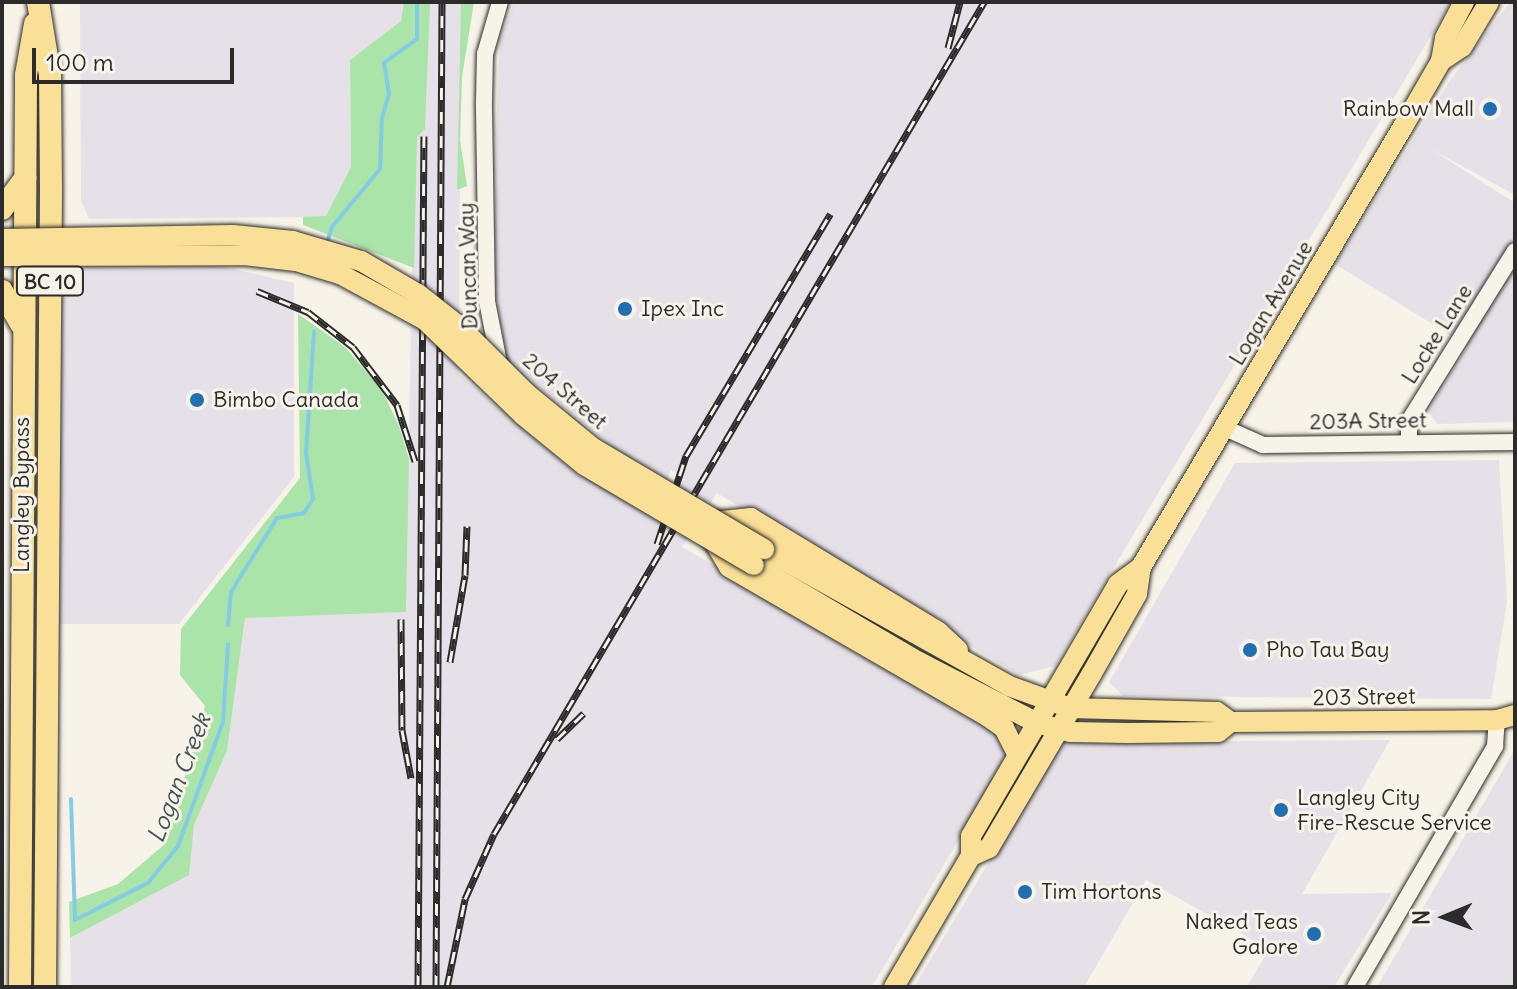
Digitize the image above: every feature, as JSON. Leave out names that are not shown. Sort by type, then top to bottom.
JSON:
[{"type":"highway","name":"Langley Bypass","points":[[20,987],[26,75],[38,2]]},
{"type":"highway","name":"Langley Bypass","points":[[38,2],[50,75],[51,189],[45,987]]},
{"type":"highway","points":[[2,209],[25,178]]},
{"type":"highway","points":[[2,291],[23,328]]},
{"type":"main road","name":"Logan Avenue","points":[[894,987],[971,856],[971,836],[1118,584],[1141,567],[1441,61],[1445,38],[1464,2]]},
{"type":"main road","name":"Logan Avenue","points":[[1441,61],[1462,47],[1489,2]]},
{"type":"main road","name":"204 Street","points":[[2,239],[233,235],[293,241],[361,261],[418,294],[459,326],[526,393],[593,448],[919,662],[1037,723],[1058,729]]},
{"type":"main road","name":"204 Street","points":[[2,256],[244,255],[296,261],[340,274],[425,320],[523,415],[584,465],[975,667],[1049,702],[1070,708]]},
{"type":"main road","points":[[975,667],[939,632],[751,518],[703,523],[729,567],[877,657],[987,716],[1004,728],[1018,755]]},
{"type":"main road","name":"Logan Avenue","points":[[971,856],[989,848],[1091,675],[1137,594],[1141,567]]},
{"type":"main road","points":[[1091,675],[1109,713]]},
{"type":"main road","name":"203 Street","points":[[1070,708],[1109,713],[1217,712],[1231,722],[1509,721]]},
{"type":"main road","name":"203 Street","points":[[1058,729],[1218,732],[1231,722]]},
{"type":"street","name":"Duncan Way","points":[[500,2],[484,76],[487,301],[499,366],[512,390],[584,453],[703,523]]},
{"type":"street","name":"Locke Lane","points":[[1409,443],[1409,421],[1515,251]]},
{"type":"street","name":"203A Street","points":[[1225,428],[1263,445],[1515,442]]},
{"type":"street","points":[[1355,987],[1509,721]]},
{"type":"shaded area","points":[[80,2],[404,2],[402,21],[350,60],[351,167],[326,217],[89,219],[81,200]]},
{"type":"shaded area","points":[[426,2],[461,2],[459,374],[572,470],[660,519],[684,479],[671,470],[667,480],[611,446],[508,363],[495,292],[497,107],[500,40],[514,2],[1451,2],[1055,666],[1019,675],[717,493],[682,547],[995,726],[1005,751],[1002,766],[872,987],[71,987],[70,938],[188,875],[194,825],[227,751],[245,618],[406,612],[415,92]]},
{"type":"shaded area","points":[[1510,2],[1515,2],[1515,195],[1431,149],[1515,203],[1515,422],[1437,424],[1428,411],[1468,346],[1335,264],[1449,82]]},
{"type":"shaded area","points":[[62,266],[221,266],[294,283],[294,477],[179,624],[60,624]]},
{"type":"shaded area","points":[[1499,460],[1507,602],[1491,699],[1123,696],[1109,682],[1235,463]]},
{"type":"shaded area","points":[[1390,740],[1302,894],[1392,893],[1334,987],[1247,987],[1269,949],[1146,880],[1084,987],[914,987],[1061,742]]},
{"type":"shaded area","points":[[1515,749],[1515,987],[1377,987],[1445,870]]},
{"type":"green space","points":[[404,2],[430,2],[425,129],[417,137],[414,268],[303,225],[303,217],[326,216],[351,167],[350,60],[401,21]]},
{"type":"green space","points":[[461,2],[474,2],[462,77],[460,140],[467,186],[457,190]]},
{"type":"green space","points":[[298,314],[345,347],[382,390],[399,426],[409,459],[406,612],[245,618],[227,751],[194,825],[189,875],[70,938],[69,902],[118,884],[166,843],[205,706],[180,675],[181,629],[300,478]]},
{"type":"waterway","name":"Logan Creek","points":[[327,243],[332,227],[380,169],[382,118],[389,94],[384,63],[417,39],[417,2]]},
{"type":"waterway","name":"Logan Creek","points":[[228,625],[231,592],[277,518],[304,513],[313,499],[306,453],[314,331]]},
{"type":"waterway","name":"Logan Creek","points":[[71,799],[75,920],[148,883],[178,846],[223,722],[228,644]]},
{"type":"railway","points":[[436,987],[442,2]]},
{"type":"railway","points":[[948,48],[960,2]]},
{"type":"railway","points":[[447,987],[465,899],[494,834],[984,2]]},
{"type":"railway","points":[[418,987],[424,136]]},
{"type":"railway","points":[[657,544],[686,456],[830,214]]},
{"type":"railway","points":[[257,291],[308,312],[353,347],[397,405],[415,461]]},
{"type":"railway","points":[[450,662],[465,575],[467,526]]},
{"type":"railway","points":[[401,619],[402,730],[411,778]]},
{"type":"railway","points":[[557,739],[584,713]]},
{"type":"place","name":"Rainbow Mall","points":[[1490,109]]},
{"type":"place","name":"Ipex Inc","points":[[625,309]]},
{"type":"place","name":"Bimbo Canada","points":[[197,400]]},
{"type":"place","name":"Pho Tau Bay","points":[[1250,650]]},
{"type":"place","name":"Langley City Fire-Rescue Service","points":[[1281,810]]},
{"type":"place","name":"Tim Hortons","points":[[1025,892]]},
{"type":"place","name":"Naked Teas Galore","points":[[1314,934]]}]
